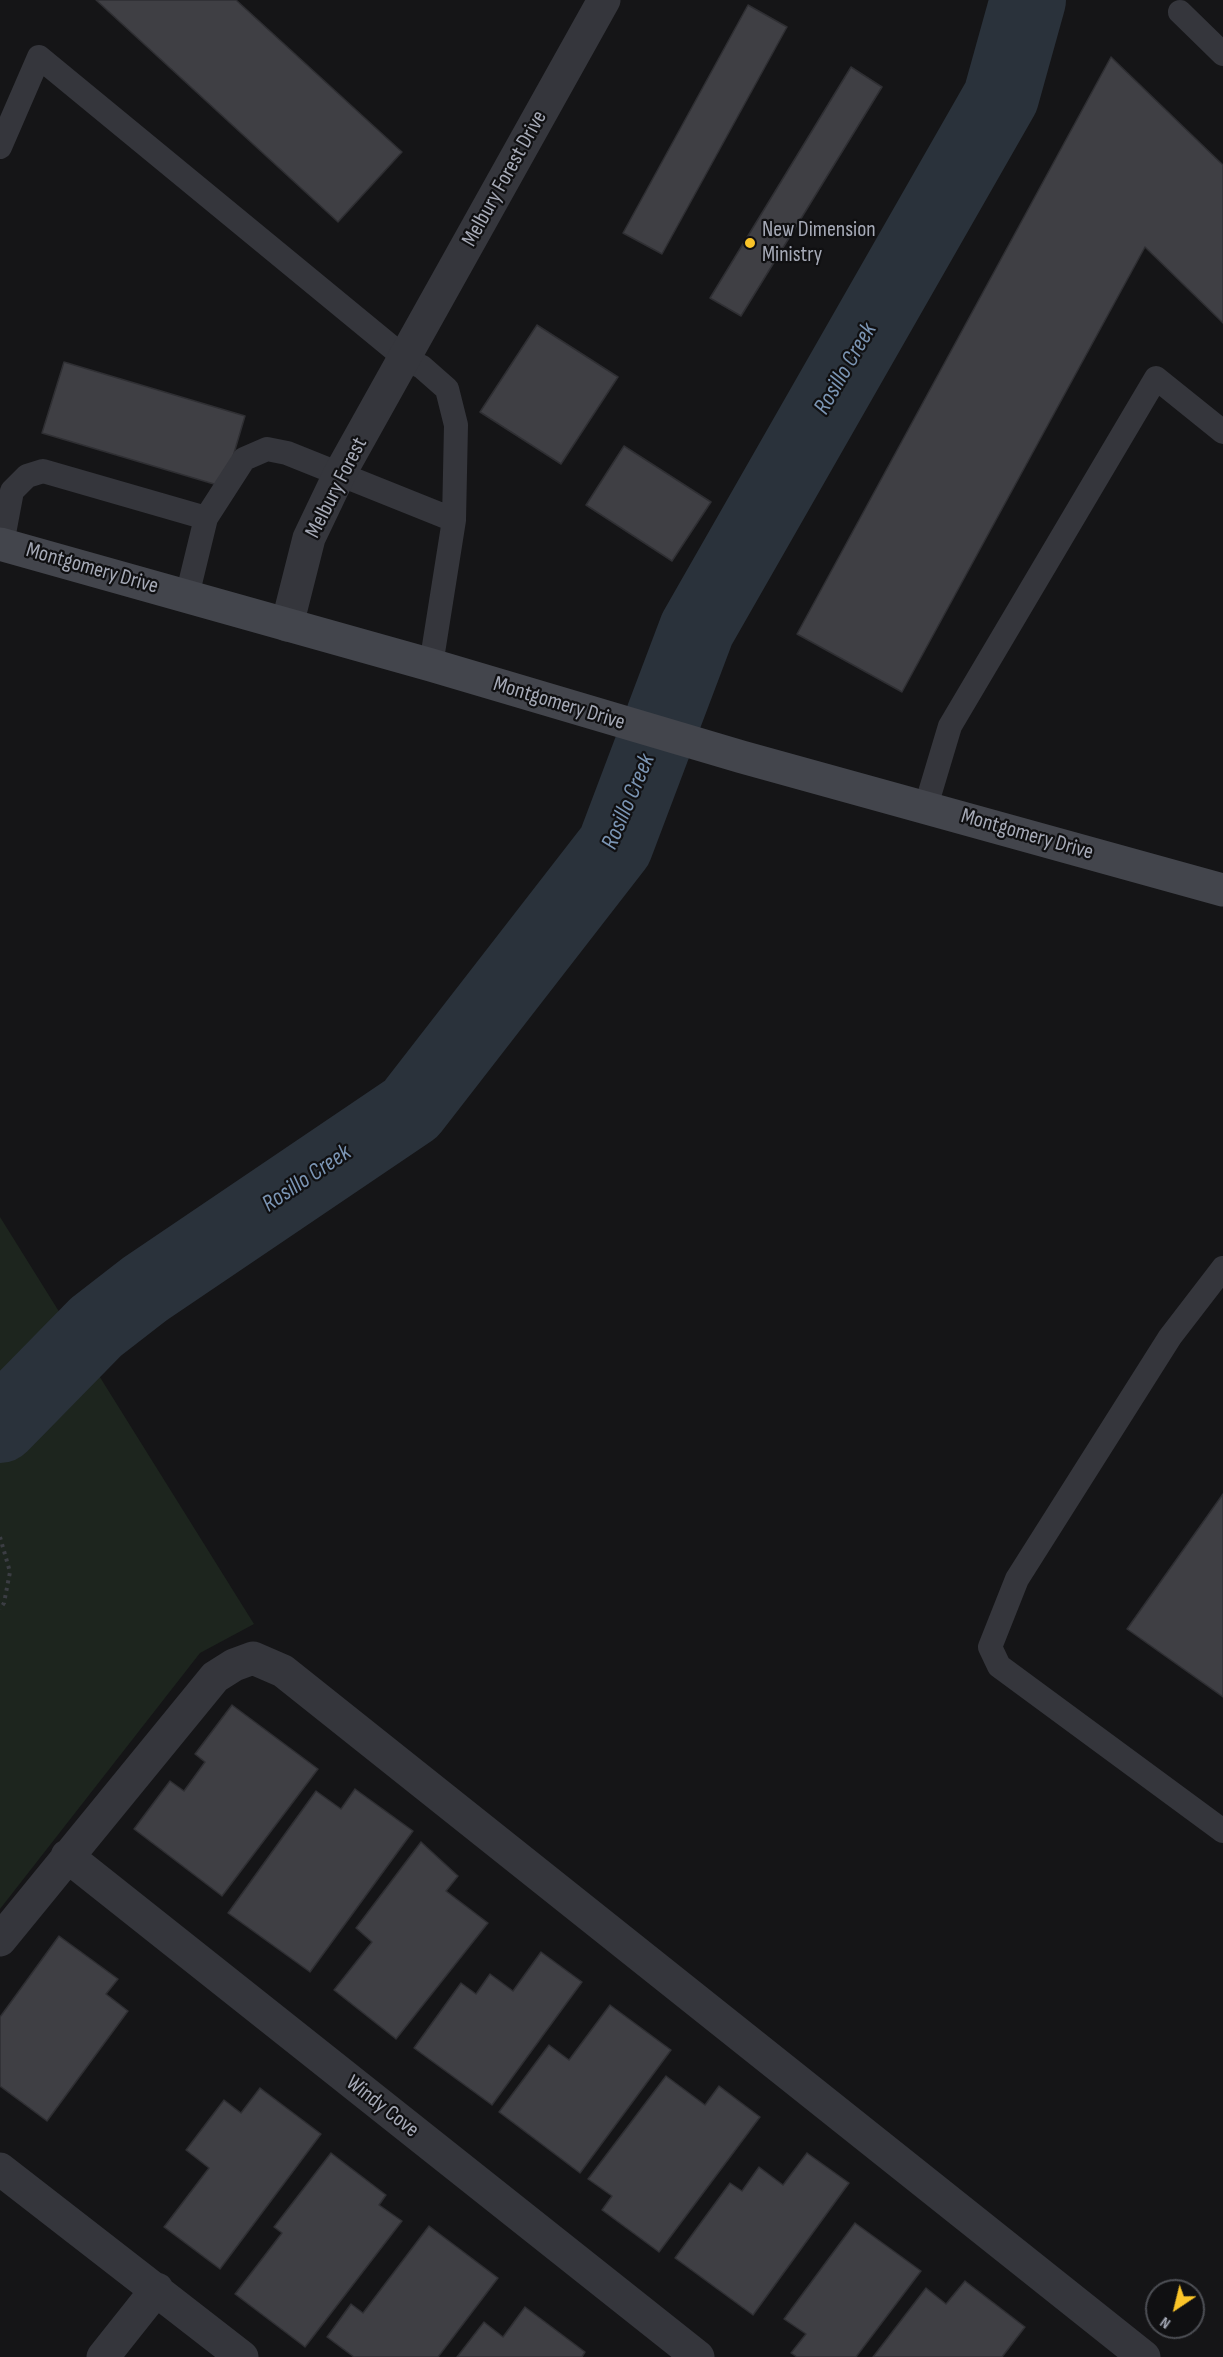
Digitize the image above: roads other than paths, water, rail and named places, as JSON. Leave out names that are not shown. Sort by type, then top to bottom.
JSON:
[{"type":"main road","name":"Montgomery Drive","points":[[1,547],[187,596],[742,757],[926,806],[1223,890]]},
{"type":"street","name":"Melbury Forest Drive","points":[[406,359],[604,0]]},
{"type":"street","name":"Melbury Forest","points":[[287,625],[309,538],[340,473],[406,359]]},
{"type":"street","points":[[0,1940],[215,1677],[234,1665],[253,1658],[283,1671],[1144,2357]]},
{"type":"street","name":"Windy Cove","points":[[67,1856],[698,2357]]},
{"type":"street","points":[[0,2169],[242,2357]]},
{"type":"street","points":[[103,2357],[157,2289]]},
{"type":"lane","points":[[1180,12],[1223,54]]},
{"type":"lane","points":[[0,147],[39,57],[406,359],[422,368],[447,389],[456,425],[454,520],[431,665]]},
{"type":"lane","points":[[926,806],[950,726],[1156,378],[1223,432]]},
{"type":"lane","points":[[187,596],[206,518],[244,459],[267,449],[286,453],[340,473],[454,520]]},
{"type":"lane","points":[[1,547],[12,491],[27,476],[43,471],[206,518]]},
{"type":"lane","points":[[1223,1268],[1170,1337],[1017,1579],[990,1647],[999,1666],[1223,1831]]},
{"type":"waterway","name":"Rosillo Creek","points":[[0,1425],[96,1327],[145,1289],[411,1109],[615,846],[697,629],[1001,97],[1028,0]]},
{"type":"place","name":"New Dimension Ministry","points":[[750,243]]}]
